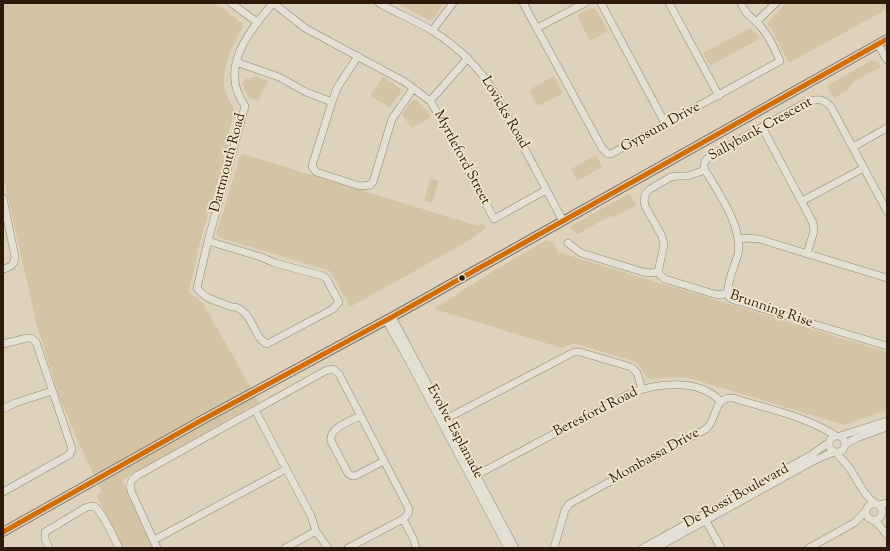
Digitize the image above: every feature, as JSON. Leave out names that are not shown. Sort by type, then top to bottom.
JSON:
[{"type":"main road","points":[[3,532],[887,39]]},
{"type":"street","points":[[231,3],[257,22]]},
{"type":"street","name":"Dartmouth Road","points":[[208,241],[261,257],[275,263],[323,276],[326,278],[339,302],[333,309],[267,344],[260,339],[247,315],[241,309],[210,299],[197,288],[208,241],[245,106],[239,97],[234,83],[236,62],[242,45],[257,22],[273,3]]},
{"type":"street","name":"Myrtleford Street","points":[[273,3],[305,28],[405,82],[430,102],[440,117],[494,219],[546,190]]},
{"type":"street","name":"Lovicks Road","points":[[379,3],[432,31],[468,58],[490,85],[562,221]]},
{"type":"street","points":[[432,31],[453,3]]},
{"type":"street","name":"Gypsum Drive","points":[[523,3],[608,154],[614,154],[780,61],[761,26],[746,14],[741,3]]},
{"type":"street","points":[[537,28],[585,3]]},
{"type":"street","points":[[601,3],[666,125]]},
{"type":"street","points":[[669,3],[719,96]]},
{"type":"street","points":[[756,22],[776,3]]},
{"type":"street","points":[[878,44],[887,60]]},
{"type":"street","points":[[358,56],[338,88],[332,102],[312,166],[316,172],[360,186],[370,185],[373,182],[392,119],[413,89]]},
{"type":"street","points":[[430,102],[468,58]]},
{"type":"street","points":[[236,62],[279,78],[306,92],[332,102]]},
{"type":"street","name":"Sallybank Crescent","points":[[658,272],[664,245],[662,236],[645,206],[644,200],[646,193],[650,189],[671,178],[688,176],[705,170],[704,163],[708,158],[805,103],[814,100],[828,102],[864,168]]},
{"type":"street","points":[[762,127],[812,219],[814,227],[807,254]]},
{"type":"street","points":[[853,147],[887,128]]},
{"type":"street","points":[[802,201],[864,168],[887,211]]},
{"type":"street","points":[[705,170],[737,231],[738,253],[728,287],[728,293]]},
{"type":"street","points":[[3,198],[15,257],[12,266],[3,269]]},
{"type":"street","points":[[738,239],[759,239],[887,278]]},
{"type":"street","name":"Brunning Rise","points":[[568,243],[575,250],[581,253],[643,272],[658,272],[663,278],[717,295],[728,293],[734,300],[887,346]]},
{"type":"street","name":"Evolve Esplanade","points":[[389,318],[474,476],[515,548]]},
{"type":"street","points":[[3,344],[27,338],[31,338],[36,342],[70,440],[72,451],[67,456],[3,492]]},
{"type":"street","points":[[444,420],[574,352],[580,352],[631,368],[636,371],[642,389]]},
{"type":"street","points":[[157,548],[131,491],[132,480],[138,475],[326,371],[333,370],[339,374],[409,509],[406,516],[348,548]]},
{"type":"street","name":"Beresford Road","points":[[474,476],[628,394],[642,389],[671,385],[691,387],[710,392],[720,401]]},
{"type":"street","points":[[3,409],[15,403],[52,390]]},
{"type":"street","points":[[720,401],[727,398],[733,398],[807,421],[844,439],[851,470]]},
{"type":"street","name":"Mombassa Drive","points":[[554,548],[565,510],[569,504],[706,429],[712,422],[720,401]]},
{"type":"street","points":[[255,410],[311,516],[316,531],[328,548]]},
{"type":"street","points":[[360,416],[334,430],[330,436],[331,441],[348,474],[355,476],[384,461]]},
{"type":"street","points":[[829,443],[832,438],[887,421]]},
{"type":"street","points":[[819,426],[829,443],[830,449],[835,452],[851,470],[869,499],[881,509],[886,533]]},
{"type":"street","points":[[835,452],[841,452],[845,446],[857,438],[887,428]]},
{"type":"street","name":"De Rossi Boulevard","points":[[643,548],[811,455],[829,443]]},
{"type":"street","name":"De Rossi Boulevard","points":[[656,548],[815,460],[835,452]]},
{"type":"street","points":[[154,540],[286,470]]},
{"type":"street","name":"Evolve Esplanade","points":[[474,476],[508,548]]},
{"type":"street","points":[[864,492],[867,516],[886,533]]},
{"type":"street","points":[[854,523],[878,519],[881,509],[887,503]]},
{"type":"street","points":[[809,548],[854,523],[871,505],[881,509]]},
{"type":"street","points":[[49,548],[44,534],[48,530],[85,508],[94,507],[100,514],[119,548]]},
{"type":"street","points":[[406,516],[416,548]]},
{"type":"street","points":[[706,520],[721,548]]},
{"type":"street","points":[[285,548],[316,531]]},
{"type":"shaded area","points":[[3,3],[215,3],[242,23],[243,27],[231,50],[225,67],[224,76],[226,93],[235,110],[226,142],[229,146],[201,238],[189,292],[203,303],[259,402],[122,480],[154,548],[122,548],[96,495],[102,492],[76,437],[59,396],[37,326],[3,176]]},
{"type":"shaded area","points":[[397,3],[444,3],[433,19],[429,20]]},
{"type":"shaded area","points":[[786,3],[887,3],[887,9],[789,63],[772,30],[768,26],[768,22]]},
{"type":"shaded area","points":[[591,8],[596,9],[608,31],[590,41],[577,15]]},
{"type":"shaded area","points":[[750,28],[761,38],[710,66],[703,53]]},
{"type":"shaded area","points":[[872,60],[878,62],[881,67],[853,82],[848,90],[834,98],[827,86]]},
{"type":"shaded area","points":[[554,76],[563,93],[538,106],[529,90]]},
{"type":"shaded area","points":[[256,77],[268,81],[259,100],[249,98],[242,83],[245,79]]},
{"type":"shaded area","points":[[383,77],[400,88],[401,92],[390,107],[370,96]]},
{"type":"shaded area","points":[[416,100],[431,117],[412,128],[402,115],[412,101]]},
{"type":"shaded area","points":[[243,154],[478,226],[483,223],[486,228],[465,243],[350,307],[330,271],[218,237],[216,234],[240,156]]},
{"type":"shaded area","points":[[596,155],[602,167],[577,181],[571,169]]},
{"type":"shaded area","points":[[430,178],[439,181],[432,203],[424,200]]},
{"type":"shaded area","points":[[630,193],[636,205],[616,216],[608,217],[578,234],[569,227]]},
{"type":"shaded area","points":[[546,240],[552,242],[558,252],[887,352],[887,410],[844,425],[689,378],[674,377],[649,379],[636,362],[573,343],[562,348],[434,309],[490,273]]},
{"type":"transit line","points":[[3,532],[202,420],[392,317],[887,39]]}]
